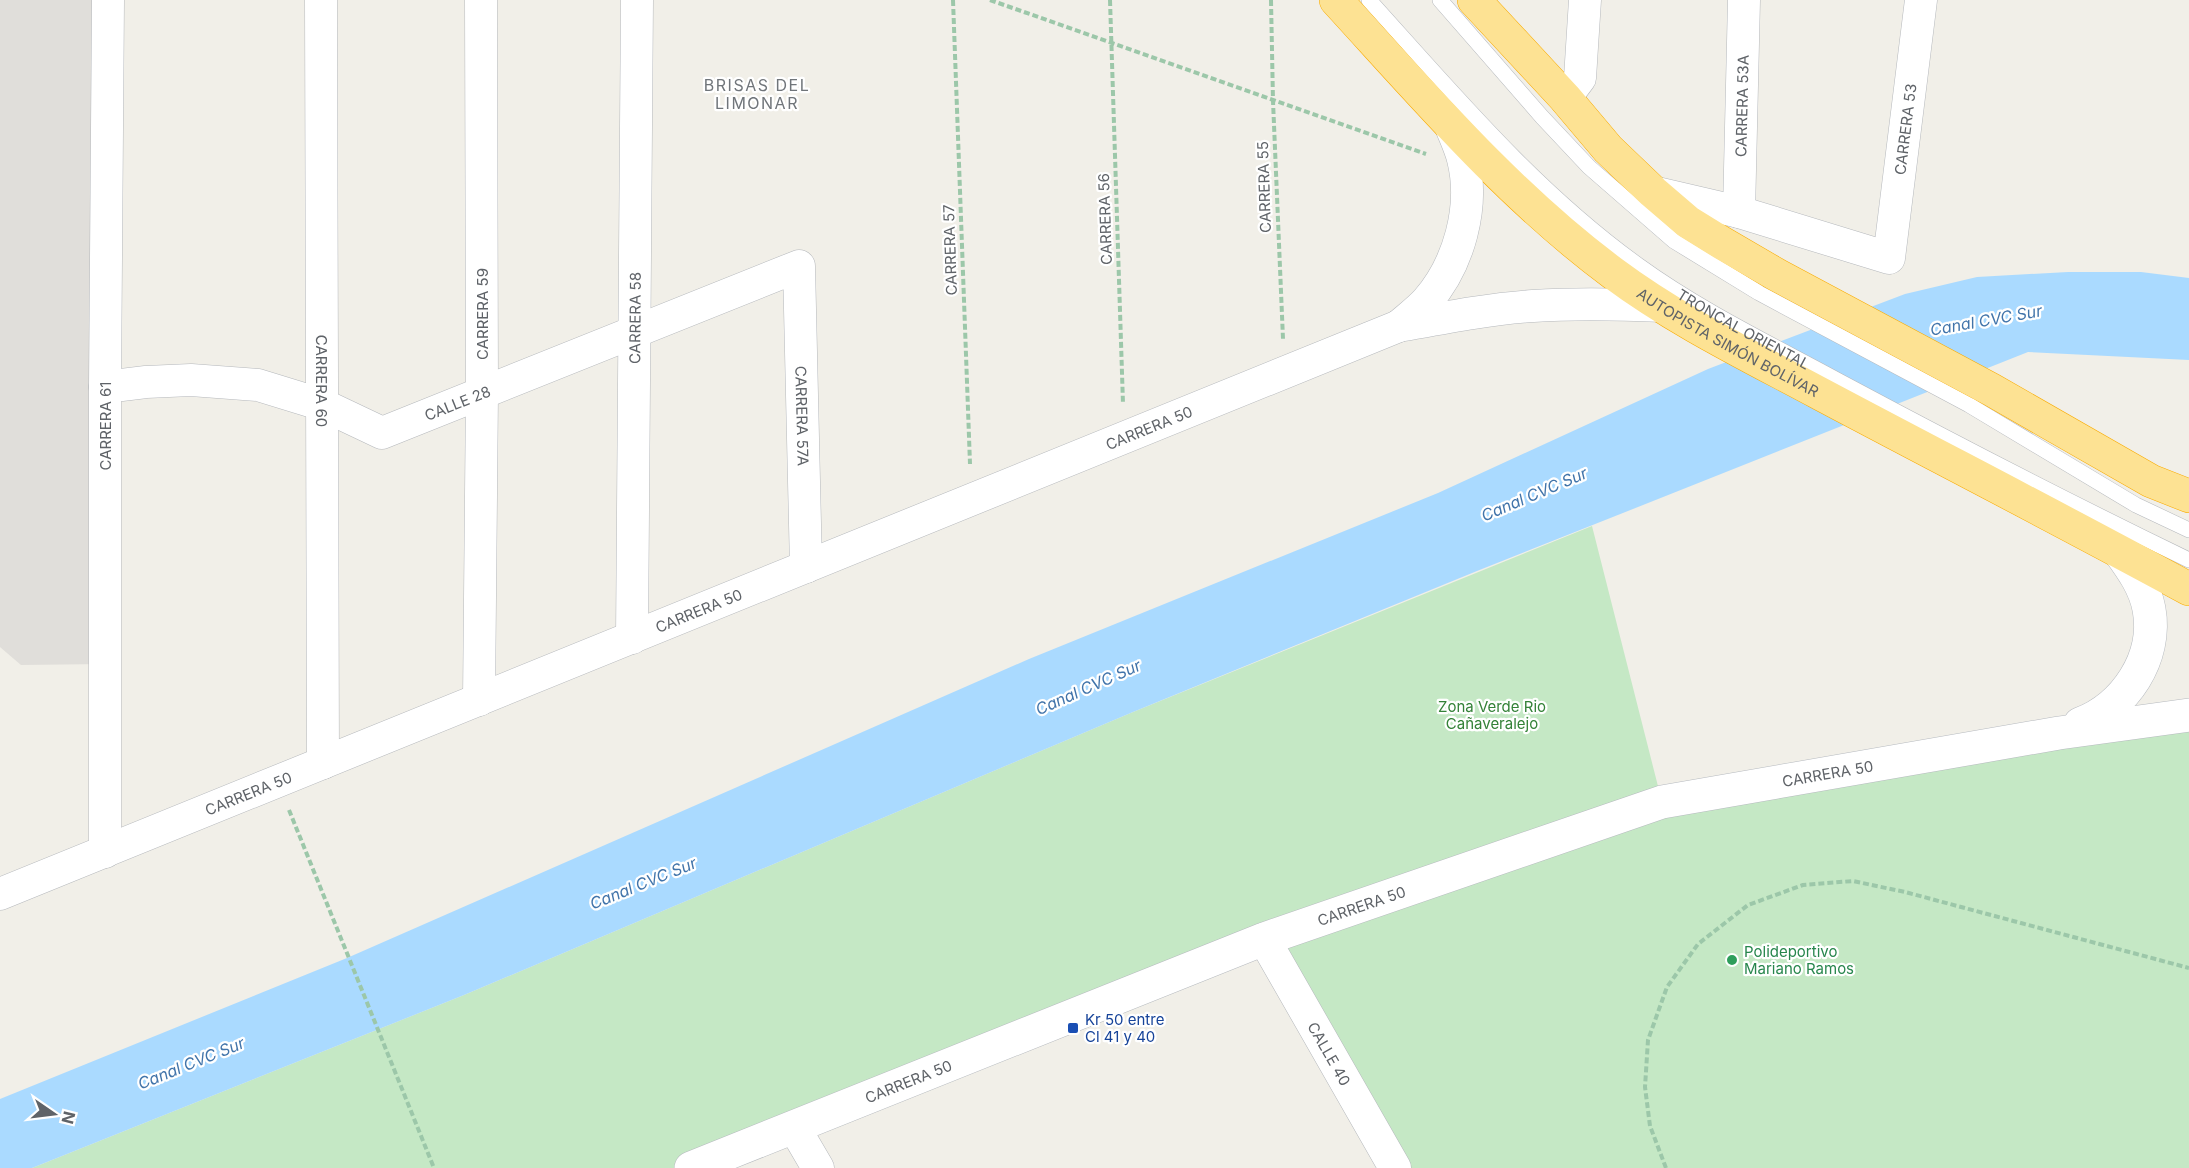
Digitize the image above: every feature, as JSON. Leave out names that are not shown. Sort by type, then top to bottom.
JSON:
[{"type":"highway","name":"AUTOPISTA SIMÓN BOLÍVAR","points":[[1336,0],[1450,124],[1556,228],[1614,274],[1663,306],[1718,328],[1922,437],[2189,590]]},
{"type":"highway","points":[[1474,0],[1565,98],[1608,149],[1688,222],[1722,243],[1768,284],[1981,397],[2151,481],[2189,496]]},
{"type":"street","name":"CARRERA 61","points":[[105,852],[108,0]]},
{"type":"street","name":"CARRERA 60","points":[[321,0],[323,763]]},
{"type":"street","name":"CARRERA 59","points":[[479,699],[482,393],[481,0]]},
{"type":"street","name":"CARRERA 58","points":[[632,638],[637,0]]},
{"type":"street","points":[[1565,98],[1580,78],[1585,0]]},
{"type":"street","name":"CARRERA 53A","points":[[1739,212],[1744,0]]},
{"type":"street","name":"CARRERA 53","points":[[1739,212],[1889,258],[1921,0]]},
{"type":"street","name":"CARRERA 50","points":[[1399,326],[1427,301],[1448,270],[1462,235],[1467,197],[1464,169],[1450,124]]},
{"type":"street","points":[[1653,192],[1739,212]]},
{"type":"street","name":"CALLE 28","points":[[105,387],[191,380],[258,385],[323,405],[382,433],[799,266]]},
{"type":"street","name":"CARRERA 57A","points":[[799,266],[806,567]]},
{"type":"street","name":"CARRERA 50","points":[[0,894],[1399,326],[1464,314],[1531,306],[1596,303],[1663,306]]},
{"type":"street","name":"CARRERA 50","points":[[2059,733],[2091,720],[2119,701],[2139,674],[2149,643],[2149,609],[2138,578],[2119,551]]},
{"type":"street","name":"CARRERA 50","points":[[691,1168],[1264,939],[1662,802],[2059,733],[2189,716]]},
{"type":"street","name":"CALLE 40","points":[[1264,939],[1395,1168]]},
{"type":"street","points":[[794,1127],[818,1168]]},
{"type":"lane","name":"TRONCAL ORIENTAL","points":[[1369,0],[1508,152],[1571,212],[1718,328]]},
{"type":"lane","points":[[1440,0],[1542,117],[1611,187],[1674,241],[1768,284]]},
{"type":"lane","points":[[1981,397],[2136,505],[2189,530]]},
{"type":"lane","points":[[1922,437],[2189,561]]},
{"type":"path","name":"CARRERA 57","points":[[953,0],[971,500]]},
{"type":"path","points":[[990,0],[1430,156]]},
{"type":"path","name":"CARRERA 56","points":[[1110,0],[1124,438]]},
{"type":"path","name":"CARRERA 55","points":[[1271,0],[1284,373]]},
{"type":"path","points":[[278,782],[434,1168]]},
{"type":"path","points":[[1666,1168],[1650,1126],[1644,1087],[1648,1040],[1666,987],[1698,944],[1748,905],[1803,885],[1853,881],[1905,892],[2189,968]]},
{"type":"shaded area","points":[[0,0],[108,0],[106,664],[21,665],[0,647]]},
{"type":"green space","name":"Zona Verde Rio Cañaveralejo","points":[[1592,526],[1662,802],[2189,715],[2189,1168],[1395,1168],[1264,939],[691,1168],[32,1168],[464,995],[1133,712]]},
{"type":"water","name":"Canal CVC Sur","points":[[2068,272],[2141,272],[2189,278],[2189,360],[2028,352],[1477,571],[1133,712],[464,995],[32,1168],[0,1168],[0,1099],[347,958],[1029,659],[1438,493],[1708,369],[1905,294],[1977,277]]},
{"type":"place","name":"Polideportivo Mariano Ramos","points":[[1732,960]]},
{"type":"place","name":"Kr 50 entre Cl 41 y 40","points":[[1073,1028]]},
{"type":"district","name":"BRISAS DEL LIMONAR","points":[[757,94]]}]
